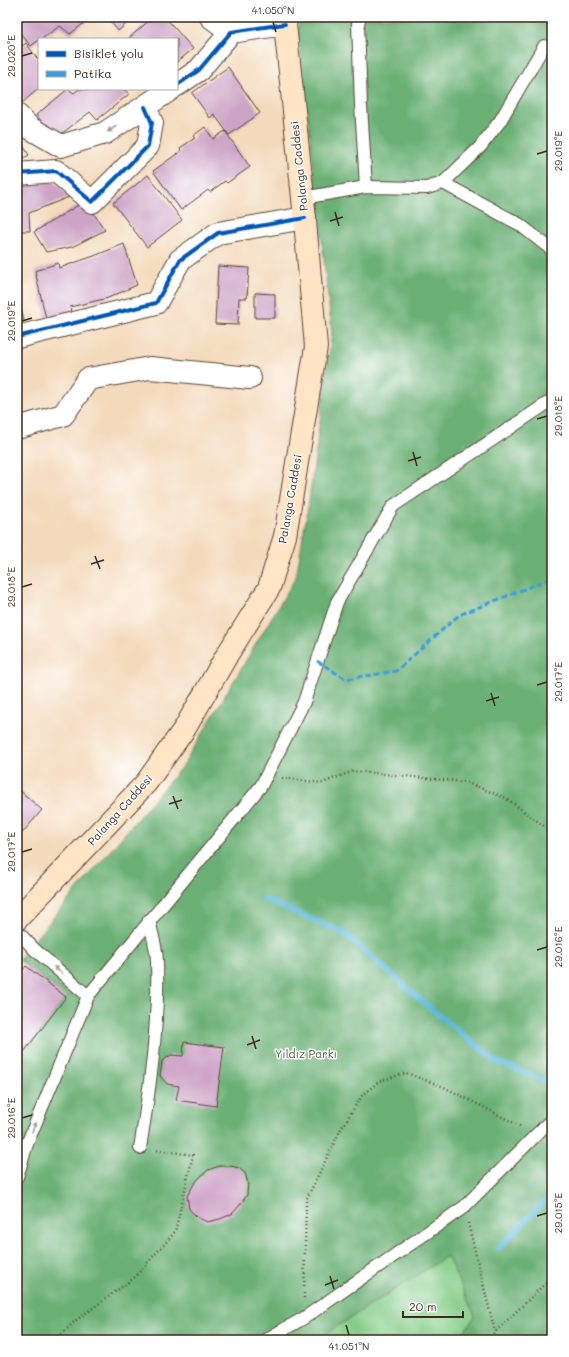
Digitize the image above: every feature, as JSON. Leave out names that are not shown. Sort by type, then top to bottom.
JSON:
[{"type":"main road","name":"Palanga Caddesi","points":[[17,919],[146,784],[185,728],[227,655],[269,588],[285,536],[316,347],[286,21]]},
{"type":"street","points":[[211,17],[231,32]]},
{"type":"street","points":[[178,84],[199,70],[231,32],[286,21]]},
{"type":"street","points":[[17,115],[30,128],[61,146],[105,134],[170,90]]},
{"type":"street","points":[[17,174],[56,171],[92,202],[148,146],[152,123],[145,107]]},
{"type":"street","points":[[17,337],[156,303],[180,260],[218,233],[304,208]]},
{"type":"street","points":[[17,428],[63,415],[88,379],[150,368],[250,378]]},
{"type":"lane","points":[[360,17],[358,23],[359,53],[366,187]]},
{"type":"lane","points":[[304,208],[366,187],[427,188],[443,183],[480,148],[500,121],[544,46]]},
{"type":"lane","points":[[443,183],[519,224],[552,250]]},
{"type":"lane","points":[[17,1177],[27,1144],[88,996],[149,920],[261,786],[304,702],[337,602],[393,506],[552,400]]},
{"type":"lane","points":[[140,1148],[147,1109],[156,1028],[157,961],[149,920]]},
{"type":"lane","points":[[17,931],[34,949],[88,996]]},
{"type":"lane","points":[[265,1340],[304,1318],[464,1207],[552,1119]]},
{"type":"path","points":[[266,775],[322,783],[354,771],[465,782],[506,798],[552,832]]},
{"type":"path","points":[[304,1318],[306,1200],[341,1129],[363,1094],[380,1081],[406,1073],[444,1087],[537,1134]]},
{"type":"path","points":[[56,1340],[75,1321],[134,1278],[175,1232],[193,1155],[140,1148]]},
{"type":"path","points":[[464,1207],[495,1332]]},
{"type":"path","points":[[488,1340],[552,1277]]},
{"type":"green space","name":"Yıldız Parkı","points":[[299,17],[552,17],[552,1340],[459,1340],[475,1316],[447,1256],[316,1340],[17,1340],[17,1061],[66,997],[19,960],[30,945],[184,764],[296,577],[309,501],[332,332],[298,30]]},
{"type":"green space","points":[[447,1256],[475,1316],[459,1340],[316,1340]]},
{"type":"building","points":[[17,17],[92,17],[70,34],[60,26],[42,38],[38,38],[38,41],[31,46],[20,33],[17,36]]},
{"type":"building","points":[[107,17],[134,17],[118,31]]},
{"type":"building","points":[[153,17],[165,17],[193,49],[178,61],[178,38],[129,38]]},
{"type":"building","points":[[26,43],[38,60],[38,89],[21,104],[17,100],[17,50]]},
{"type":"building","points":[[228,67],[260,113],[229,135],[214,114],[210,118],[192,93]]},
{"type":"building","points":[[67,90],[74,93],[78,90],[125,90],[129,94],[97,120],[90,112],[56,138],[36,115]]},
{"type":"building","points":[[205,127],[213,139],[225,131],[250,167],[227,183],[225,181],[210,192],[208,190],[181,210],[153,171],[181,151],[180,148],[195,138],[193,136]]},
{"type":"building","points":[[17,136],[29,155],[17,162]]},
{"type":"building","points":[[148,175],[182,220],[147,247],[113,203]]},
{"type":"building","points":[[53,180],[69,197],[29,213],[30,231],[17,231],[17,182]]},
{"type":"building","points":[[85,201],[105,230],[72,247],[46,252],[34,232]]},
{"type":"building","points":[[124,244],[137,285],[108,298],[70,307],[71,312],[46,319],[35,271],[58,263],[59,268]]},
{"type":"building","points":[[218,266],[249,268],[247,298],[239,298],[238,325],[215,324]]},
{"type":"building","points":[[17,289],[24,321],[17,323]]},
{"type":"building","points":[[255,293],[275,294],[275,318],[255,318]]},
{"type":"building","points":[[17,788],[42,810],[17,839]]},
{"type":"building","points":[[26,966],[66,997],[17,1061],[17,978]]},
{"type":"building","points":[[184,1042],[224,1047],[216,1106],[176,1100],[179,1086],[167,1084],[160,1076],[162,1061],[171,1055],[183,1056]]},
{"type":"building","points":[[219,1166],[239,1168],[245,1173],[248,1183],[247,1195],[232,1214],[207,1222],[197,1217],[189,1209],[187,1196],[200,1177],[208,1170]]},
{"type":"waterway","points":[[264,899],[344,933],[436,1013],[497,1062],[552,1083]]},
{"type":"waterway","points":[[499,1248],[552,1193]]},
{"type":"marked path","points":[[317,661],[346,679],[396,671],[459,615],[552,578]]},
{"type":"cycle path","points":[[178,84],[199,70],[231,32],[285,24]]},
{"type":"cycle path","points":[[17,174],[56,171],[92,202],[148,146],[152,123],[145,107]]},
{"type":"cycle path","points":[[17,337],[156,303],[180,260],[218,233],[305,218]]}]
